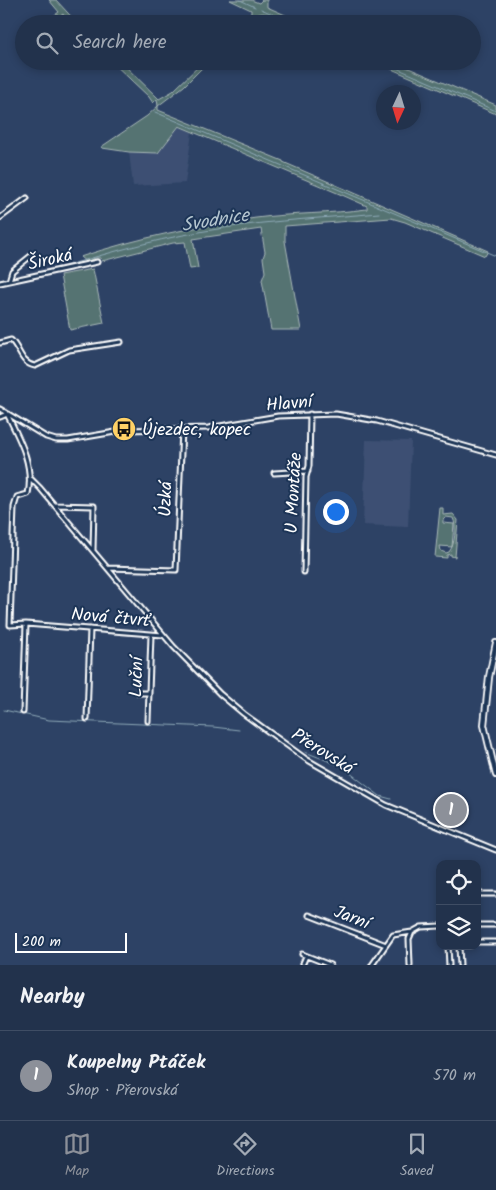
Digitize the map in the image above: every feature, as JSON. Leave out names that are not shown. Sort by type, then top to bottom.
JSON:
[{"type":"street","points":[[0,218],[27,198]]},
{"type":"street","name":"Široká","points":[[9,281],[12,271],[32,255]]},
{"type":"street","name":"Široká","points":[[0,283],[97,262]]},
{"type":"street","points":[[0,343],[10,339],[24,360],[35,366],[69,350],[121,342]]},
{"type":"street","name":"Hlavní","points":[[0,409],[46,437],[56,440],[68,440],[127,430],[208,428],[278,416],[336,414],[377,421],[496,455]]},
{"type":"street","points":[[0,417],[7,414]]},
{"type":"street","name":"Nová čtvrť","points":[[7,414],[23,449],[31,480],[28,494],[17,497],[14,507],[10,625],[26,624],[163,635]]},
{"type":"street","name":"U Montáže","points":[[304,572],[310,414]]},
{"type":"street","name":"Úzká","points":[[107,568],[176,570],[182,429]]},
{"type":"street","points":[[274,473],[308,471]]},
{"type":"street","name":"Nová čtvrť","points":[[31,480],[93,550],[163,635]]},
{"type":"street","points":[[54,505],[94,506],[93,550]]},
{"type":"street","points":[[23,712],[26,624]]},
{"type":"street","points":[[88,719],[90,629]]},
{"type":"street","name":"Luční","points":[[148,721],[152,635]]},
{"type":"street","name":"Přerovská","points":[[163,635],[220,694],[269,733],[306,759],[386,805],[496,850]]},
{"type":"street","points":[[496,643],[484,710],[484,725],[496,775]]},
{"type":"street","points":[[139,693],[149,693]]},
{"type":"street","points":[[491,754],[496,760]]},
{"type":"street","points":[[481,894],[496,894]]},
{"type":"street","name":"Jarní","points":[[309,915],[386,945]]},
{"type":"street","points":[[481,925],[496,925]]},
{"type":"street","points":[[372,965],[393,935],[413,931],[421,927],[436,926]]},
{"type":"street","points":[[410,965],[409,939],[413,931]]},
{"type":"street","points":[[481,942],[496,942]]},
{"type":"street","points":[[448,950],[449,965]]},
{"type":"street","points":[[460,950],[460,965]]},
{"type":"street","points":[[303,963],[304,955],[330,965]]},
{"type":"shaded area","points":[[178,126],[192,132],[185,183],[133,186],[129,152],[158,153]]},
{"type":"shaded area","points":[[366,440],[411,441],[408,527],[363,525]]},
{"type":"green space","points":[[49,0],[56,0],[70,15],[55,15],[59,12]]},
{"type":"green space","points":[[230,0],[251,0],[259,3],[262,0],[267,0],[267,7],[285,15],[263,13],[249,15],[251,10]]},
{"type":"green space","points":[[120,70],[129,70],[159,99],[173,91],[195,70],[200,70],[184,86],[158,106],[157,99],[153,103]]},
{"type":"green space","points":[[394,70],[413,70],[496,105],[496,114]]},
{"type":"green space","points":[[158,106],[158,110],[283,161],[488,251],[485,256],[405,222],[391,218],[285,226],[285,241],[301,330],[271,330],[262,280],[265,272],[263,258],[265,252],[261,229],[193,239],[198,268],[190,269],[185,242],[173,243],[102,261],[101,258],[95,258],[86,262],[80,257],[145,238],[189,229],[270,216],[367,209],[367,206],[179,126],[158,153],[129,152],[101,147],[147,116]]},
{"type":"green space","points":[[93,269],[104,323],[70,330],[60,275]]},
{"type":"green space","points":[[440,508],[443,508],[443,515],[453,514],[458,520],[455,557],[451,556],[451,554],[447,555],[447,558],[435,557]],"holes":[[[446,517],[453,518],[455,526],[455,535],[452,546],[454,524],[443,523],[443,520]],[[440,546],[452,547],[446,553],[441,551]]]},
{"type":"waterway","points":[[240,0],[255,7]]},
{"type":"waterway","points":[[261,9],[275,15]]},
{"type":"waterway","points":[[401,70],[496,111]]},
{"type":"waterway","points":[[155,112],[496,256]]},
{"type":"waterway","name":"Svodnice","points":[[59,268],[141,245],[203,231],[243,225],[379,213]]},
{"type":"waterway","points":[[4,710],[49,720],[213,727],[239,730]]},
{"type":"waterway","points":[[305,752],[341,766],[380,796],[391,799]]},
{"type":"place","name":"Újezdec, kopec","points":[[124,429]]},
{"type":"place","name":"Koupelny Ptáček","points":[[451,810]]}]
